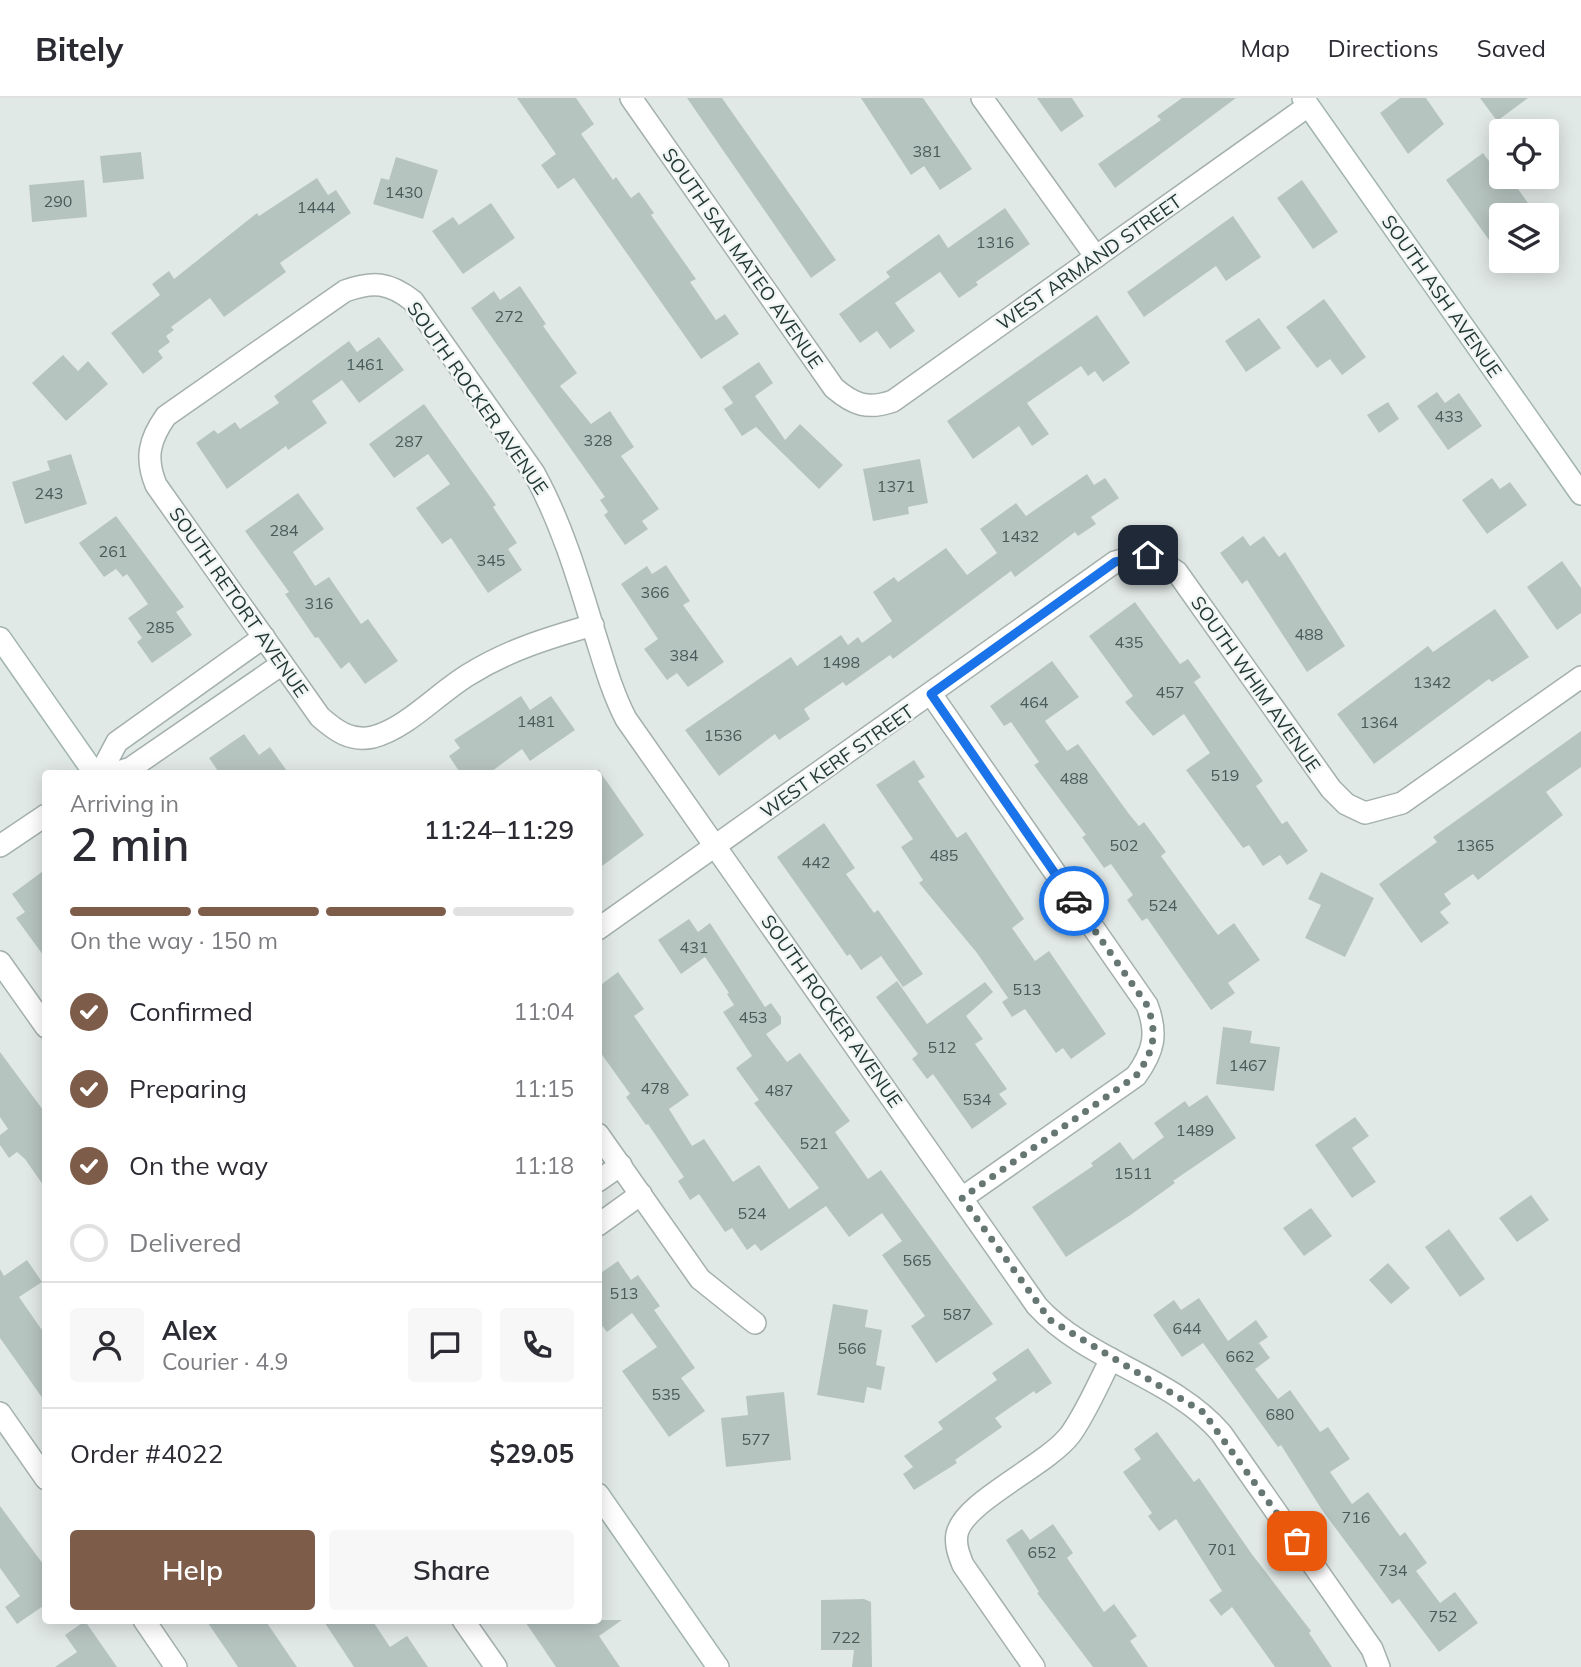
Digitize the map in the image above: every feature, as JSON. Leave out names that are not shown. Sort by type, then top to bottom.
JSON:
[{"type":"street","name":"SOUTH SAN MATEO AVENUE","points":[[631,98],[834,388],[848,400],[864,407]]},
{"type":"street","points":[[982,98],[1096,257]]},
{"type":"street","name":"WEST ARMAND STREET","points":[[864,407],[893,401],[1096,257],[1306,102]]},
{"type":"street","name":"SOUTH ASH AVENUE","points":[[1306,102],[1581,494]]},
{"type":"street","name":"SOUTH ROCKER AVENUE","points":[[149,450],[154,432],[166,416],[345,291],[364,284],[381,283],[399,290],[413,301],[534,473],[560,526],[615,698],[626,719],[962,1198],[1050,1320],[1203,1412],[1221,1433],[1372,1649],[1379,1667]]},
{"type":"street","name":"SOUTH RETORT AVENUE","points":[[149,450],[149,468],[156,485],[282,664],[320,717],[334,730],[353,739],[372,737],[389,730],[465,677],[522,646],[593,625]]},
{"type":"street","name":"WEST KERF STREET","points":[[602,926],[1115,562],[1148,555]]},
{"type":"street","name":"SOUTH WHIM AVENUE","points":[[1148,555],[1177,572],[1331,789],[1346,804],[1365,813],[1402,803],[1581,677]]},
{"type":"street","points":[[102,770],[117,743],[264,637]]},
{"type":"street","points":[[0,638],[92,770]]},
{"type":"street","points":[[125,770],[282,664]]},
{"type":"street","points":[[931,694],[1147,1005],[1154,1024],[1154,1046],[1136,1076],[962,1198]]},
{"type":"street","points":[[0,846],[42,818]]},
{"type":"street","points":[[0,962],[42,1021]]},
{"type":"street","points":[[602,1139],[700,1279],[755,1323]]},
{"type":"street","points":[[602,1178],[621,1165]]},
{"type":"street","points":[[602,1222],[641,1194]]},
{"type":"street","points":[[1034,1667],[963,1565],[957,1550],[957,1532],[976,1507],[1049,1457],[1070,1435],[1111,1359]]},
{"type":"street","points":[[0,1413],[42,1473]]},
{"type":"street","points":[[602,1500],[718,1667]]},
{"type":"street","points":[[147,1624],[176,1667]]},
{"type":"street","points":[[466,1624],[496,1667]]},
{"type":"building","points":[[517,98],[576,98],[594,124],[581,134],[613,180],[616,177],[631,198],[639,192],[654,213],[651,215],[696,279],[690,282],[716,320],[725,314],[739,334],[701,359],[574,178],[558,189],[541,165],[556,154]]},
{"type":"building","points":[[687,98],[722,98],[836,260],[811,278]]},
{"type":"building","points":[[861,98],[923,98],[972,169],[940,190],[924,166],[911,175]]},
{"type":"building","points":[[1037,98],[1072,98],[1084,116],[1061,132]]},
{"type":"building","points":[[1182,98],[1236,98],[1115,188],[1098,164],[1161,120],[1157,116]]},
{"type":"building","points":[[1400,98],[1426,98],[1444,124],[1408,154],[1380,113]]},
{"type":"building","points":[[1480,98],[1528,98],[1500,119],[1496,119]]},
{"type":"building","points":[[141,152],[144,179],[103,183],[100,156]]},
{"type":"building","points":[[1483,153],[1489,161],[1489,189],[1518,189],[1528,203],[1489,203],[1489,240],[1446,180]]},
{"type":"building","points":[[396,157],[438,170],[423,219],[373,204],[381,178],[389,180]]},
{"type":"building","points":[[317,178],[328,195],[336,190],[351,213],[280,263],[286,272],[224,317],[210,298],[171,327],[174,330],[166,336],[170,342],[158,351],[163,358],[143,374],[111,333],[160,295],[152,284],[169,271],[174,279],[257,213],[259,216]]},
{"type":"building","points":[[84,180],[87,217],[32,222],[29,185]]},
{"type":"building","points":[[1302,180],[1338,232],[1313,249],[1277,198]]},
{"type":"building","points":[[491,203],[515,238],[463,274],[432,231],[453,217],[459,225]]},
{"type":"building","points":[[1005,208],[1030,244],[976,282],[978,285],[959,298],[940,272],[895,303],[915,331],[890,349],[877,331],[860,343],[839,314],[890,277],[886,272],[939,234],[948,248]]},
{"type":"building","points":[[1233,216],[1261,257],[1226,281],[1216,266],[1144,317],[1127,292]]},
{"type":"building","points":[[520,286],[546,324],[543,326],[577,373],[560,386],[591,424],[610,411],[634,447],[621,456],[659,509],[642,521],[648,529],[625,545],[604,515],[608,512],[600,500],[605,497],[471,308],[494,291],[500,300]]},
{"type":"building","points":[[1324,299],[1366,357],[1342,375],[1330,359],[1317,368],[1286,327]]},
{"type":"building","points":[[1097,315],[1130,363],[1103,382],[1095,371],[1088,376],[1081,366],[1027,403],[1049,434],[1032,446],[1019,426],[973,459],[947,421]]},
{"type":"building","points":[[1259,318],[1281,348],[1246,372],[1225,341]]},
{"type":"building","points":[[379,337],[404,370],[359,403],[342,380],[312,401],[327,423],[288,450],[286,446],[227,489],[196,443],[214,430],[218,434],[235,422],[240,429],[279,403],[274,396],[349,341],[357,352]]},
{"type":"building","points":[[63,355],[78,371],[88,361],[108,384],[66,421],[32,383]]},
{"type":"building","points":[[759,362],[773,383],[755,396],[785,440],[800,424],[843,465],[819,489],[756,427],[742,436],[724,409],[733,403],[722,387]]},
{"type":"building","points":[[1437,392],[1445,403],[1459,393],[1482,426],[1448,450],[1417,406]]},
{"type":"building","points":[[1388,402],[1399,419],[1379,433],[1367,415]]},
{"type":"building","points":[[424,404],[496,505],[493,507],[517,543],[508,549],[522,570],[488,593],[451,538],[442,544],[416,508],[450,484],[428,454],[394,478],[369,444]]},
{"type":"building","points":[[71,454],[87,504],[25,524],[12,482],[50,470],[47,461]]},
{"type":"building","points":[[920,459],[928,503],[908,507],[909,514],[873,521],[863,469]]},
{"type":"building","points":[[1087,474],[1094,485],[1105,478],[1119,498],[1091,517],[1096,524],[1078,536],[1075,532],[1015,577],[1011,571],[893,659],[890,655],[846,686],[843,682],[804,709],[810,719],[779,740],[775,734],[719,776],[685,730],[791,657],[797,666],[841,635],[848,645],[858,637],[862,643],[892,621],[873,592],[894,577],[898,582],[946,548],[967,575],[997,553],[980,529],[1016,503],[1026,516]]},
{"type":"building","points":[[1492,478],[1500,489],[1510,482],[1527,505],[1487,534],[1462,500]]},
{"type":"building","points":[[298,493],[324,529],[293,552],[315,586],[329,577],[361,624],[368,619],[398,661],[365,684],[349,662],[341,669],[318,637],[315,638],[285,594],[289,592],[245,531]]},
{"type":"building","points":[[116,516],[184,607],[176,612],[192,635],[152,663],[137,642],[142,638],[128,618],[148,604],[127,574],[123,577],[116,569],[104,577],[79,543]]},
{"type":"building","points":[[1243,536],[1250,546],[1264,536],[1279,557],[1285,552],[1345,646],[1307,672],[1247,580],[1242,584],[1220,553]]},
{"type":"building","points":[[1562,561],[1581,588],[1581,613],[1557,630],[1527,587]]},
{"type":"building","points":[[666,565],[690,601],[683,605],[724,662],[688,687],[677,673],[667,680],[644,649],[658,639],[621,584],[647,566],[652,574]]},
{"type":"building","points":[[1135,602],[1180,664],[1188,659],[1201,677],[1194,682],[1263,781],[1256,786],[1282,824],[1287,821],[1308,851],[1287,865],[1280,855],[1263,866],[1249,845],[1243,848],[1186,770],[1210,753],[1184,714],[1153,736],[1125,702],[1133,696],[1089,636]]},
{"type":"building","points":[[1495,609],[1529,657],[1492,682],[1489,679],[1374,764],[1337,714],[1428,646],[1433,652]]},
{"type":"building","points":[[1052,661],[1079,697],[1045,721],[1067,751],[1078,744],[1139,826],[1144,822],[1166,852],[1161,856],[1218,935],[1234,923],[1260,960],[1228,983],[1235,993],[1211,1010],[1147,918],[1142,921],[1127,900],[1133,895],[1111,864],[1104,868],[1082,837],[1086,835],[1034,765],[1039,762],[1011,722],[1004,726],[990,706]]},
{"type":"building","points":[[521,696],[530,710],[551,696],[575,730],[530,761],[522,749],[493,770],[458,770],[449,756],[460,748],[454,740]]},
{"type":"building","points":[[1581,731],[1581,767],[1546,792],[1563,815],[1478,880],[1473,874],[1444,894],[1451,904],[1440,912],[1449,923],[1421,943],[1379,884],[1437,842],[1433,837]]},
{"type":"building","points":[[244,734],[259,755],[270,747],[286,770],[217,770],[209,758]]},
{"type":"building","points":[[914,760],[925,777],[918,781],[957,838],[966,832],[1024,919],[1012,928],[1035,961],[1049,951],[1106,1034],[1071,1059],[1063,1048],[1056,1053],[1025,1009],[1012,1017],[1002,1002],[1008,998],[977,953],[919,883],[923,880],[901,847],[913,839],[876,785]]},
{"type":"building","points":[[602,775],[644,835],[602,866]]},
{"type":"building","points":[[824,823],[855,868],[846,874],[874,913],[878,910],[923,974],[903,987],[881,956],[861,970],[850,954],[847,956],[777,857]]},
{"type":"building","points":[[42,872],[42,954],[16,918],[25,912],[12,894]]},
{"type":"building","points":[[1321,872],[1374,898],[1345,957],[1305,938],[1321,905],[1308,899]]},
{"type":"building","points":[[689,919],[698,932],[710,923],[765,1007],[771,1003],[781,1017],[781,1024],[766,1034],[787,1062],[800,1053],[850,1121],[835,1132],[868,1179],[881,1170],[993,1324],[936,1363],[911,1326],[925,1316],[882,1255],[902,1241],[882,1213],[849,1237],[826,1206],[761,1251],[755,1244],[747,1250],[732,1228],[725,1232],[699,1194],[690,1200],[678,1181],[684,1177],[626,1097],[630,1094],[602,1055],[602,984],[618,972],[644,1009],[634,1016],[689,1095],[669,1109],[692,1146],[704,1139],[733,1182],[759,1165],[789,1209],[819,1188],[754,1103],[759,1100],[736,1068],[752,1056],[723,1012],[734,1005],[727,994],[729,993],[705,957],[681,974],[658,940]]},
{"type":"building","points":[[897,981],[927,1024],[985,982],[993,992],[966,1016],[983,1039],[975,1044],[1007,1089],[999,1094],[1007,1104],[972,1129],[933,1074],[927,1079],[912,1059],[918,1054],[876,997]]},
{"type":"building","points":[[1223,1027],[1252,1031],[1250,1043],[1280,1047],[1274,1091],[1216,1084]]},
{"type":"building","points":[[0,1052],[42,1109],[42,1183],[25,1159],[17,1152],[9,1158],[0,1145],[0,1135],[8,1129],[0,1117]]},
{"type":"building","points":[[1207,1095],[1236,1138],[1173,1181],[1175,1183],[1129,1216],[1066,1257],[1032,1207],[1093,1166],[1091,1163],[1120,1142],[1133,1160],[1164,1137],[1154,1123],[1185,1101],[1189,1107]]},
{"type":"building","points":[[1355,1117],[1369,1136],[1352,1148],[1376,1182],[1352,1198],[1315,1145]]},
{"type":"building","points":[[1531,1195],[1549,1220],[1517,1242],[1499,1218]]},
{"type":"building","points":[[1311,1208],[1332,1236],[1304,1256],[1283,1228]]},
{"type":"building","points":[[1449,1229],[1485,1279],[1460,1297],[1425,1247]]},
{"type":"building","points":[[27,1260],[42,1282],[19,1297],[42,1330],[42,1397],[0,1338],[0,1269],[4,1276]]},
{"type":"building","points":[[618,1261],[631,1280],[638,1275],[660,1306],[654,1310],[695,1368],[681,1378],[705,1411],[669,1437],[622,1371],[657,1347],[632,1313],[607,1332],[602,1325],[602,1272]]},
{"type":"building","points":[[1388,1263],[1410,1288],[1391,1304],[1369,1280]]},
{"type":"building","points":[[1199,1298],[1228,1341],[1256,1320],[1268,1337],[1259,1343],[1270,1358],[1255,1369],[1278,1399],[1290,1390],[1320,1432],[1328,1427],[1350,1459],[1330,1472],[1352,1504],[1368,1492],[1400,1536],[1405,1532],[1427,1563],[1416,1571],[1440,1603],[1455,1592],[1478,1623],[1439,1652],[1399,1599],[1392,1604],[1322,1510],[1281,1445],[1278,1447],[1203,1343],[1182,1357],[1153,1315],[1174,1300],[1181,1310]]},
{"type":"building","points":[[833,1304],[868,1310],[865,1327],[882,1330],[876,1365],[885,1367],[881,1390],[867,1387],[864,1403],[817,1395]]},
{"type":"building","points":[[1028,1348],[1052,1383],[1036,1394],[1034,1391],[995,1418],[1002,1427],[955,1460],[957,1463],[914,1490],[903,1474],[913,1467],[904,1456],[943,1429],[938,1422],[997,1380],[992,1373]]},
{"type":"building","points":[[784,1392],[791,1460],[726,1467],[721,1418],[748,1415],[746,1396]]},
{"type":"building","points":[[1157,1432],[1194,1482],[1199,1478],[1251,1553],[1311,1631],[1309,1633],[1332,1667],[1275,1667],[1232,1607],[1221,1616],[1209,1600],[1222,1591],[1176,1519],[1159,1531],[1148,1516],[1152,1513],[1123,1472],[1141,1459],[1134,1449]]},
{"type":"building","points":[[0,1506],[42,1563],[42,1607],[17,1624],[5,1607],[20,1596],[0,1568]]},
{"type":"building","points":[[1053,1524],[1073,1553],[1067,1558],[1104,1612],[1114,1604],[1137,1636],[1130,1641],[1148,1667],[1093,1667],[1037,1593],[1039,1592],[1006,1540],[1022,1529],[1030,1540]]},
{"type":"building","points":[[864,1599],[871,1602],[872,1667],[852,1667],[854,1650],[821,1650],[821,1600]]},
{"type":"building","points":[[602,1620],[622,1620],[599,1636],[620,1667],[556,1667],[527,1624],[602,1624]]},
{"type":"building","points":[[81,1624],[87,1624],[117,1667],[55,1667],[77,1652],[65,1635]]},
{"type":"building","points":[[209,1624],[268,1624],[297,1667],[238,1667]]},
{"type":"building","points":[[326,1624],[375,1624],[390,1647],[407,1636],[428,1667],[354,1667]]},
{"type":"way so far","points":[[1074,901],[1147,1005],[1154,1024],[1154,1046],[1136,1076],[962,1198],[1037,1306],[1050,1320],[1203,1412],[1221,1433],[1297,1541]]},
{"type":"route","points":[[1074,901],[931,694],[1115,562],[1148,555]]}]
